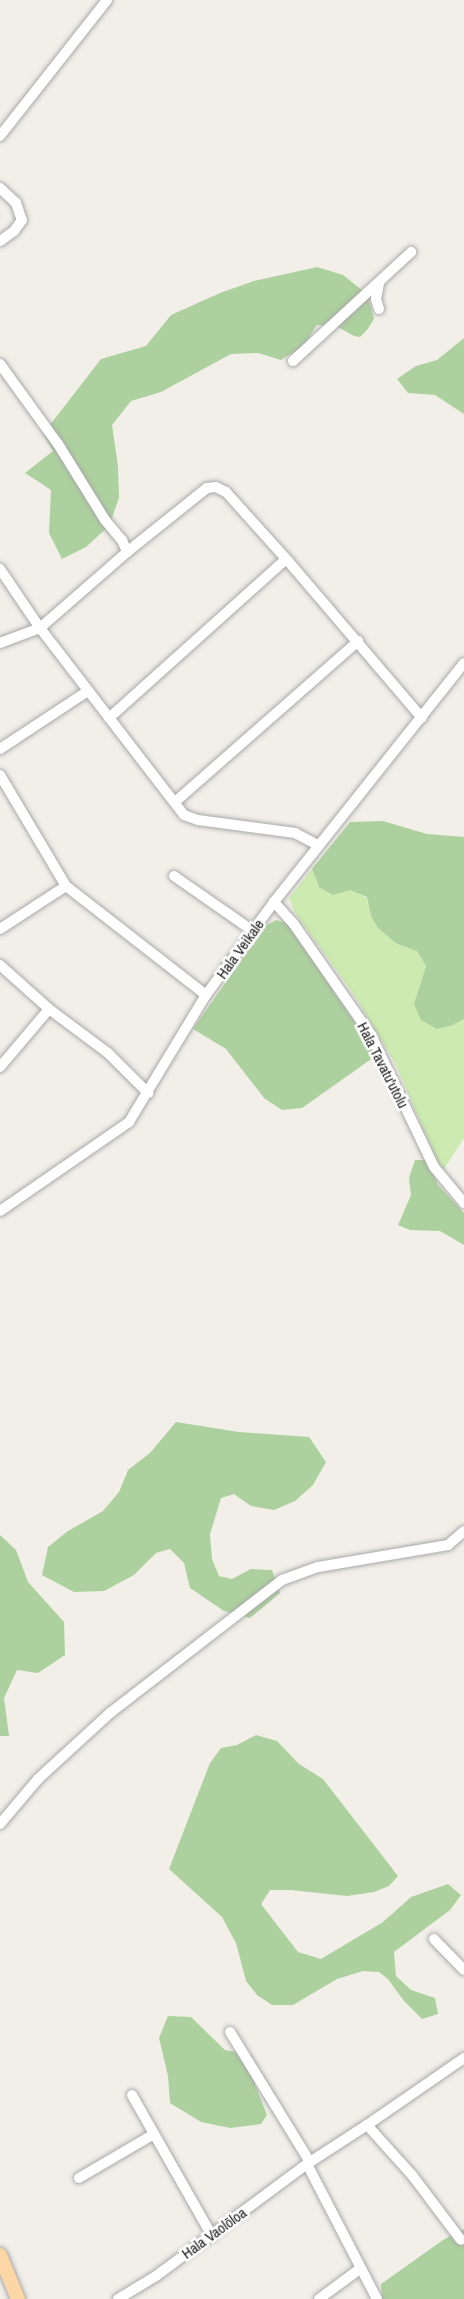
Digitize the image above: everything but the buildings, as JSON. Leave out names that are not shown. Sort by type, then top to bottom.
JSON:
[{"type":"main road","points":[[0,2255],[18,2299]]},
{"type":"street","points":[[0,136],[107,0]]},
{"type":"street","points":[[0,188],[16,203],[22,220],[14,231],[0,241]]},
{"type":"street","points":[[293,361],[411,252]]},
{"type":"street","points":[[379,284],[376,299],[379,309]]},
{"type":"street","points":[[0,364],[58,444],[105,520],[122,540],[127,552]]},
{"type":"street","points":[[0,643],[40,628],[127,552],[207,489],[216,487],[226,492],[286,559],[422,718]]},
{"type":"street","points":[[109,718],[286,559]]},
{"type":"street","points":[[0,569],[40,628],[184,815],[198,820],[294,833],[308,838],[319,846]]},
{"type":"street","points":[[175,802],[358,641]]},
{"type":"street","name":"Hala Veikale","points":[[0,1210],[129,1122],[206,995],[274,902],[464,663]]},
{"type":"street","points":[[0,749],[88,691]]},
{"type":"street","points":[[0,775],[66,886],[206,995]]},
{"type":"street","points":[[174,876],[253,931]]},
{"type":"street","points":[[0,929],[66,886]]},
{"type":"street","name":"Hala Tavatu'utolu","points":[[274,902],[293,923],[371,1035],[434,1167],[464,1203]]},
{"type":"street","points":[[0,965],[50,1009],[108,1053],[148,1093]]},
{"type":"street","points":[[0,1067],[50,1009]]},
{"type":"street","points":[[0,1824],[38,1779],[110,1713],[282,1580],[318,1567],[448,1545],[464,1531]]},
{"type":"street","points":[[434,1939],[464,1970]]},
{"type":"street","points":[[230,2032],[308,2163],[377,2299]]},
{"type":"street","name":"Hala Vaolōloa","points":[[118,2299],[212,2236],[308,2163],[463,2060]]},
{"type":"street","points":[[132,2095],[212,2236]]},
{"type":"street","points":[[367,2125],[412,2175],[461,2240]]},
{"type":"street","points":[[79,2178],[153,2134]]},
{"type":"street","points":[[319,2299],[361,2268]]},
{"type":"green space","points":[[317,267],[343,275],[367,294],[374,319],[367,330],[360,337],[336,326],[317,325],[304,345],[281,360],[258,353],[231,354],[161,392],[131,401],[112,425],[118,466],[119,498],[109,526],[86,547],[62,559],[49,533],[51,490],[25,473],[53,451],[43,434],[101,359],[146,346],[171,315],[220,293],[254,281]]},
{"type":"green space","points":[[464,338],[464,414],[435,395],[408,393],[397,379],[416,366],[437,360]]},
{"type":"green space","points":[[383,821],[427,834],[464,837],[464,1019],[453,1025],[437,1029],[421,1020],[414,1004],[426,966],[417,951],[397,944],[378,928],[371,916],[367,897],[350,890],[333,895],[319,887],[312,869],[350,822]]},
{"type":"green space","points":[[312,869],[319,887],[350,889],[367,898],[371,916],[397,944],[417,951],[426,966],[414,1004],[453,1025],[464,1019],[464,1138],[442,1172],[394,1061],[352,992],[295,913],[289,898]]},
{"type":"green space","points":[[276,920],[287,923],[377,1055],[302,1108],[282,1110],[264,1098],[226,1049],[193,1029],[265,926]]},
{"type":"green space","points":[[415,1160],[427,1160],[438,1185],[464,1213],[464,1245],[440,1231],[410,1230],[398,1225],[411,1195],[409,1178]]},
{"type":"green space","points":[[176,1422],[239,1432],[309,1437],[326,1462],[313,1485],[295,1501],[274,1510],[251,1506],[234,1494],[221,1498],[210,1534],[212,1559],[219,1576],[232,1579],[251,1569],[272,1570],[280,1593],[250,1618],[224,1611],[190,1588],[184,1563],[170,1549],[156,1553],[134,1575],[104,1591],[74,1592],[42,1575],[48,1547],[68,1531],[103,1511],[119,1492],[128,1470],[150,1453]]},
{"type":"green space","points":[[0,1535],[16,1550],[28,1582],[64,1622],[65,1655],[38,1673],[17,1670],[4,1698],[9,1736],[0,1736]]},
{"type":"green space","points":[[256,1735],[277,1741],[299,1764],[323,1779],[398,1876],[389,1886],[374,1892],[347,1896],[270,1890],[261,1904],[298,1952],[321,1959],[383,1922],[411,1897],[448,1884],[461,1895],[450,1910],[394,1952],[396,1976],[411,1990],[435,1998],[438,2014],[422,2019],[404,2001],[388,1979],[379,1972],[363,1971],[337,1979],[293,2005],[272,2005],[257,1995],[246,1981],[236,1943],[222,1917],[169,1869],[210,1763],[221,1748],[237,1745]]},
{"type":"green space","points":[[168,2016],[191,2017],[225,2050],[252,2055],[254,2082],[267,2115],[261,2124],[230,2128],[201,2122],[170,2103],[168,2076],[159,2038]]},
{"type":"green space","points":[[464,2229],[464,2299],[382,2299],[381,2284],[443,2240]]}]
